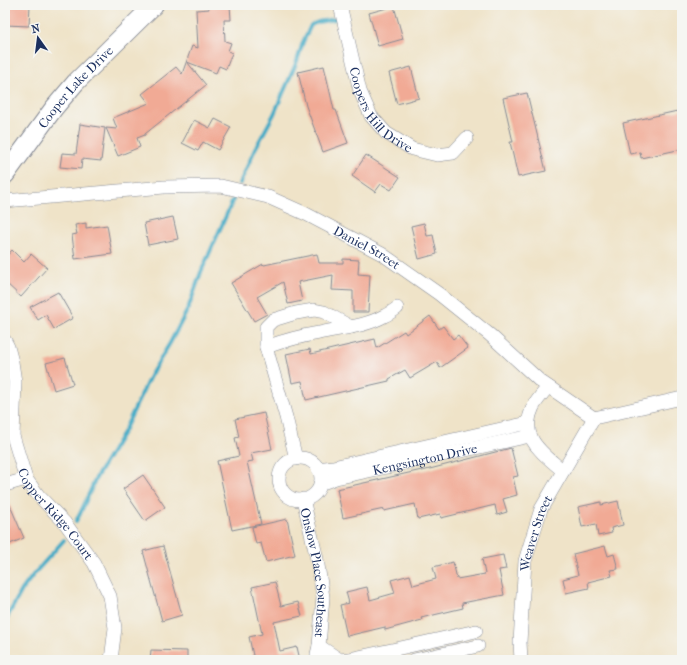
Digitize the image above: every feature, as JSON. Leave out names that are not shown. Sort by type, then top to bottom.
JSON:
[{"type":"street","name":"Cooper Lake Drive","points":[[5,176],[54,108],[80,77],[154,5]]},
{"type":"street","name":"Coopers Hill Drive","points":[[340,5],[360,91],[371,116],[386,132],[412,149],[437,155],[453,154],[467,138]]},
{"type":"street","name":"Daniel Street","points":[[5,201],[164,187],[221,186],[268,197],[306,214],[382,254],[439,294],[490,335],[540,381],[594,418]]},
{"type":"street","points":[[266,346],[295,338],[366,323],[384,316],[397,308]]},
{"type":"street","points":[[296,459],[266,346],[266,327],[273,320],[296,313],[314,310],[324,312],[352,327]]},
{"type":"street","name":"Copper Ridge Court","points":[[5,341],[12,362],[15,382],[14,436],[26,479],[38,495],[65,523],[94,563],[110,596],[115,628],[111,660]]},
{"type":"street","points":[[548,387],[533,406],[529,430],[542,451],[563,471]]},
{"type":"street","points":[[594,418],[682,398]]},
{"type":"street","name":"Weaver Street","points":[[521,660],[520,642],[524,561],[541,509],[594,418]]},
{"type":"street","name":"Kengsington Drive","points":[[318,469],[529,430]]},
{"type":"street","name":"Kengsington Drive","points":[[320,484],[336,478],[529,430]]},
{"type":"street","points":[[304,459],[313,463],[318,469],[321,477],[320,484],[315,494],[308,499],[292,499],[284,493],[280,486],[279,474],[288,461],[304,459]]},
{"type":"street","points":[[5,485],[26,479]]},
{"type":"street","name":"Onslow Place Southeast","points":[[303,499],[317,559],[323,597],[317,660]]},
{"type":"street","name":"Onslow Place Southeast","points":[[319,646],[340,660],[402,648],[475,627],[480,650],[414,660]]},
{"type":"building","points":[[5,5],[30,5],[29,26],[5,25]]},
{"type":"building","points":[[208,5],[230,5],[231,20],[224,20],[225,41],[231,43],[228,51],[232,53],[226,69],[219,66],[216,73],[187,62],[206,85],[145,135],[137,138],[140,147],[118,156],[106,128],[117,129],[113,118],[149,103],[142,94],[176,67],[182,74],[192,46],[198,48],[196,10],[209,9]]},
{"type":"building","points":[[394,6],[403,39],[378,46],[369,13]]},
{"type":"building","points":[[324,66],[334,110],[336,110],[348,143],[323,152],[306,106],[298,72]]},
{"type":"building","points":[[411,67],[419,98],[397,104],[389,73]]},
{"type":"building","points":[[527,93],[546,171],[518,177],[510,142],[513,142],[503,98]]},
{"type":"building","points":[[682,110],[682,149],[641,158],[640,152],[630,154],[623,123]]},
{"type":"building","points":[[215,119],[231,127],[218,150],[203,142],[198,151],[182,143],[194,120],[210,128]]},
{"type":"building","points":[[80,124],[105,128],[101,161],[82,159],[81,169],[60,167],[62,153],[76,154]]},
{"type":"building","points":[[366,155],[400,177],[391,190],[381,184],[375,192],[352,176]]},
{"type":"building","points":[[173,217],[178,239],[148,245],[144,223]]},
{"type":"building","points":[[86,223],[86,228],[107,225],[112,254],[75,259],[72,235],[77,234],[75,225]]},
{"type":"building","points":[[424,223],[427,236],[433,235],[437,254],[419,259],[411,226]]},
{"type":"building","points":[[12,250],[24,262],[31,254],[47,268],[21,297],[5,282],[5,258]]},
{"type":"building","points":[[317,254],[319,263],[343,263],[343,259],[359,260],[358,274],[370,275],[368,312],[353,312],[353,291],[332,290],[333,275],[298,282],[302,301],[288,304],[283,282],[257,297],[267,314],[254,321],[231,283],[263,264]]},
{"type":"building","points":[[58,292],[73,318],[54,329],[46,315],[38,320],[30,307]]},
{"type":"building","points":[[430,316],[439,329],[443,326],[453,339],[458,335],[468,348],[440,368],[437,362],[410,378],[405,370],[389,379],[389,381],[306,400],[302,381],[292,383],[286,354],[310,349],[311,354],[375,339],[377,348],[404,331],[406,334]]},
{"type":"building","points":[[65,358],[73,384],[54,390],[46,363]]},
{"type":"building","points":[[264,413],[272,449],[251,453],[253,461],[247,462],[261,524],[232,530],[217,461],[239,456],[235,438],[239,437],[235,419]]},
{"type":"building","points":[[511,448],[518,476],[513,477],[517,495],[503,499],[507,512],[497,515],[495,505],[441,518],[440,514],[418,519],[415,504],[343,518],[337,489],[422,471]]},
{"type":"building","points":[[143,475],[165,507],[145,521],[123,489]]},
{"type":"building","points":[[5,494],[24,538],[5,546]]},
{"type":"building","points":[[618,501],[623,525],[611,528],[612,533],[598,536],[596,524],[582,527],[578,507],[601,502],[601,505]]},
{"type":"building","points":[[287,519],[295,555],[266,562],[261,543],[256,544],[252,527]]},
{"type":"building","points":[[163,546],[182,615],[162,621],[143,551]]},
{"type":"building","points":[[605,546],[608,556],[614,554],[618,569],[610,570],[612,576],[588,582],[589,588],[566,593],[563,579],[578,575],[573,554]]},
{"type":"building","points":[[503,555],[506,569],[499,570],[504,595],[462,603],[463,608],[421,618],[422,620],[385,630],[385,627],[347,636],[340,605],[349,603],[346,592],[367,587],[370,600],[395,593],[391,580],[410,575],[413,585],[436,579],[433,567],[453,562],[457,579],[485,574],[482,559]]},
{"type":"building","points":[[275,582],[281,606],[298,602],[302,616],[274,622],[280,651],[297,647],[300,660],[254,660],[249,637],[262,634],[252,587]]},
{"type":"building","points":[[151,650],[187,651],[187,660],[150,660]]},
{"type":"waterway","points":[[240,183],[255,149],[274,114],[311,25],[318,22],[335,19]]},
{"type":"waterway","points":[[76,521],[96,478],[125,429],[150,376],[188,309],[201,272],[233,200]]},
{"type":"waterway","points":[[5,621],[22,590],[33,575],[64,540]]}]
